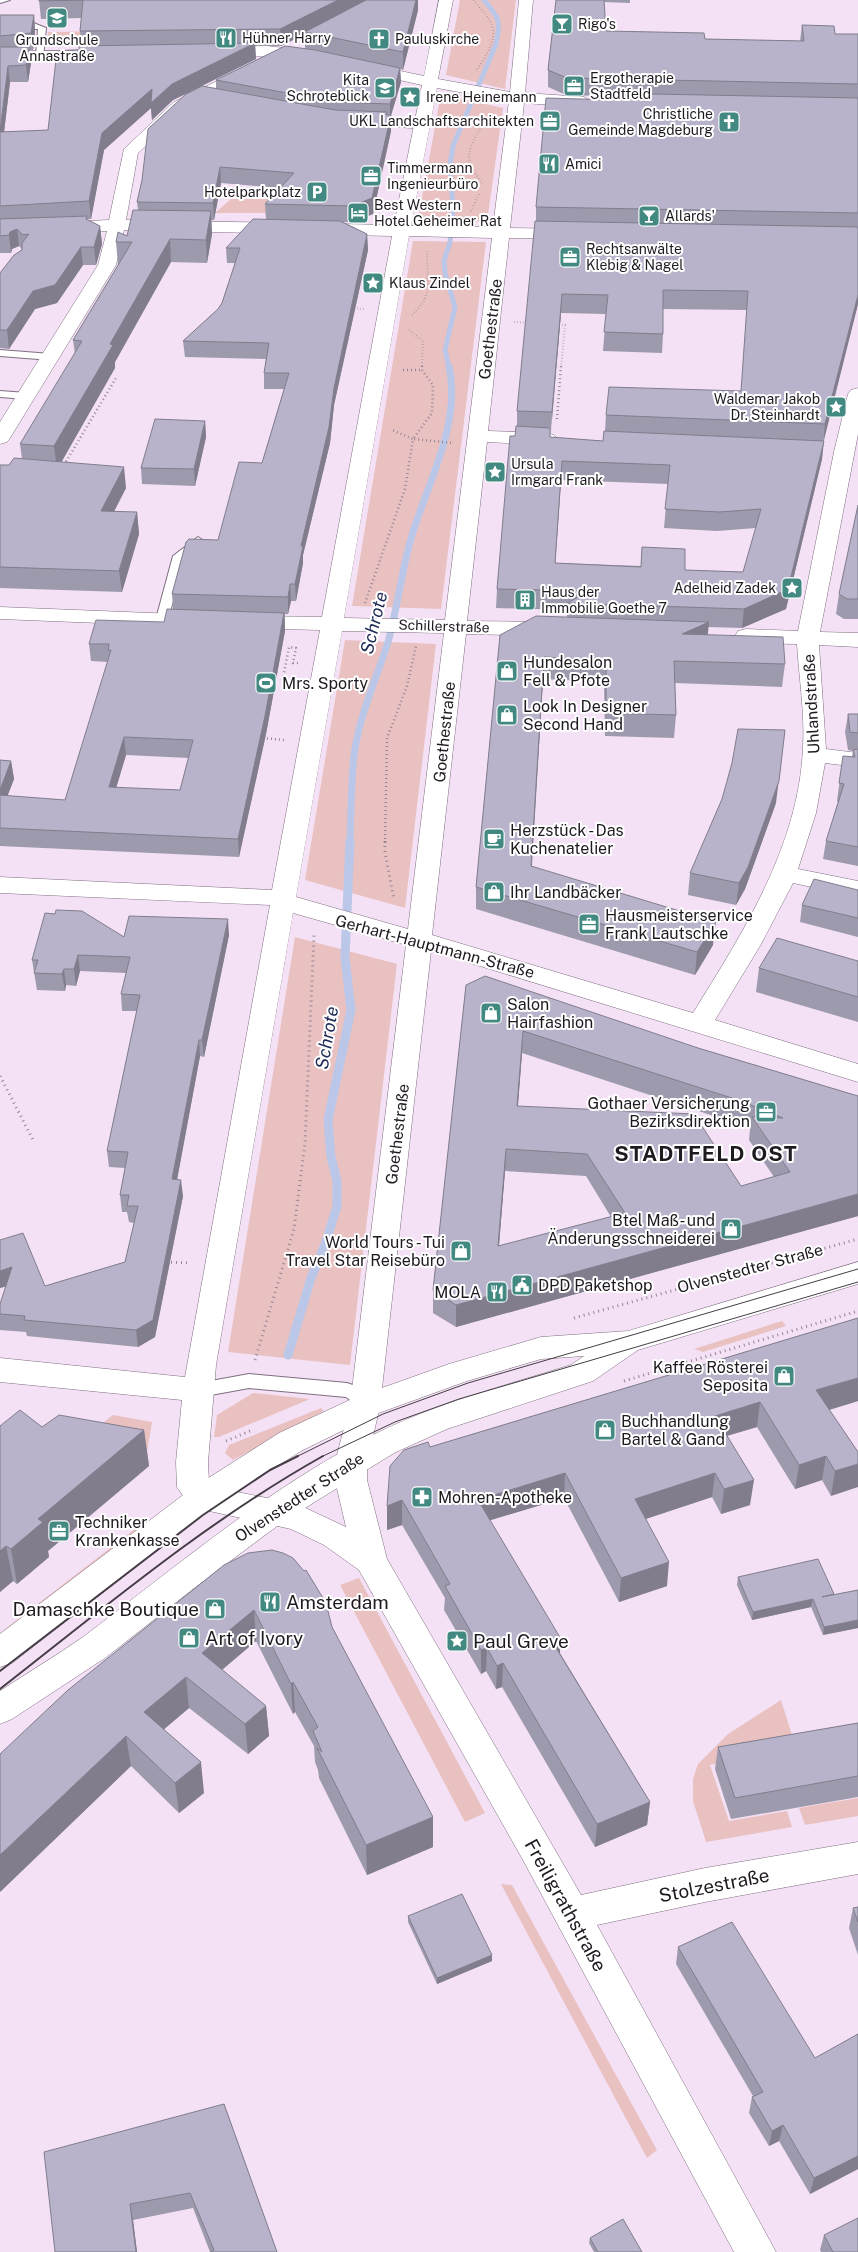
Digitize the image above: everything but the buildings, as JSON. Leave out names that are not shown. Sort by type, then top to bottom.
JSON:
[{"type":"street","points":[[273,1512],[202,1498],[192,1487],[192,1462],[201,1365],[402,230],[446,0]]},
{"type":"street","name":"Goethestraße","points":[[351,1462],[365,1406],[456,627],[467,440],[491,321],[517,97],[526,0]]},
{"type":"street","points":[[0,438],[5,422],[26,396],[107,265],[117,225],[130,152],[180,105],[204,98],[308,41]]},
{"type":"street","points":[[199,52],[286,52],[324,59]]},
{"type":"street","points":[[0,57],[111,54]]},
{"type":"street","points":[[349,65],[468,91],[489,102],[517,97],[550,102],[597,103]]},
{"type":"street","points":[[0,230],[19,233],[117,225],[586,234]]},
{"type":"street","name":"Uhlandstraße","points":[[700,1024],[747,946],[785,874],[804,813],[815,755],[808,638],[842,452],[858,394]]},
{"type":"street","points":[[467,440],[560,440]]},
{"type":"street","name":"Schillerstraße","points":[[0,613],[162,620],[332,624],[368,617],[416,632],[456,627],[567,630]]},
{"type":"street","points":[[730,636],[858,640]]},
{"type":"street","points":[[815,755],[858,760]]},
{"type":"street","points":[[785,874],[858,889]]},
{"type":"street","name":"Gerhart-Hauptmann-Straße","points":[[0,885],[258,896],[282,902],[321,925],[374,929],[448,947],[858,1073]]},
{"type":"street","name":"Olvenstedter Straße","points":[[0,1653],[202,1498],[290,1442],[365,1406],[460,1372],[541,1348],[628,1342],[858,1273]]},
{"type":"street","name":"Olvenstedter Straße","points":[[0,1709],[88,1652],[197,1566],[273,1512],[351,1462],[382,1444],[436,1420],[582,1373],[628,1342]]},
{"type":"street","points":[[0,1370],[200,1390]]},
{"type":"street","name":"Freiligrathstraße","points":[[351,1462],[351,1480],[356,1506],[371,1562],[572,1914],[756,2252]]},
{"type":"street","name":"Freiligrathstraße","points":[[273,1512],[298,1517],[317,1526],[354,1548],[371,1562]]},
{"type":"street","name":"Stolzestraße","points":[[572,1914],[705,1885],[858,1858]]},
{"type":"lane","points":[[0,0],[6,0]]},
{"type":"lane","points":[[0,26],[31,25],[42,28],[40,56]]},
{"type":"lane","points":[[362,122],[422,124]]},
{"type":"lane","points":[[0,353],[51,357]]},
{"type":"lane","points":[[0,394],[26,396]]},
{"type":"lane","points":[[162,620],[179,556],[198,542]]},
{"type":"lane","points":[[200,1390],[248,1381],[347,1390],[355,1394],[365,1406]]},
{"type":"path","points":[[473,74],[484,60],[493,31],[492,24],[474,0]]},
{"type":"path","points":[[467,232],[471,212],[482,184],[470,163],[470,151],[474,140],[485,123],[489,102]]},
{"type":"path","points":[[368,617],[405,489],[413,439],[432,413],[433,385],[422,370],[423,341],[410,332],[408,323],[413,313],[422,303],[427,291],[428,246]]},
{"type":"path","points":[[346,308],[366,309]]},
{"type":"path","points":[[491,321],[537,323]]},
{"type":"path","points":[[556,324],[565,324],[560,440]]},
{"type":"path","points":[[394,370],[422,370]]},
{"type":"path","points":[[62,468],[116,378]]},
{"type":"path","points":[[413,439],[424,441],[467,440]]},
{"type":"path","points":[[395,904],[385,852],[387,738],[407,686],[416,632]]},
{"type":"path","points":[[296,684],[282,683],[290,647],[296,648],[293,663],[300,664]]},
{"type":"path","points":[[256,738],[283,740]]},
{"type":"path","points":[[248,1381],[294,1229],[305,1143],[321,925]]},
{"type":"path","points":[[0,1076],[33,1140]]},
{"type":"path","name":"Olvenstedter Straße","points":[[572,1321],[576,1316],[858,1239]]},
{"type":"path","points":[[163,1262],[190,1263]]},
{"type":"path","points":[[619,1382],[858,1311]]},
{"type":"shaded area","points":[[460,0],[516,0],[505,89],[446,75]]},
{"type":"shaded area","points":[[110,31],[109,44],[47,45],[48,32]]},
{"type":"shaded area","points":[[441,94],[503,108],[487,222],[418,219]]},
{"type":"shaded area","points":[[231,199],[281,199],[266,213],[215,213]]},
{"type":"shaded area","points":[[413,241],[486,242],[441,609],[352,606]]},
{"type":"shaded area","points":[[345,640],[436,644],[405,908],[305,880]]},
{"type":"shaded area","points":[[295,937],[397,964],[350,1365],[228,1352]]},
{"type":"shaded area","points":[[782,1321],[786,1326],[703,1352],[694,1349]]},
{"type":"shaded area","points":[[253,1393],[310,1399],[219,1437],[214,1437],[217,1415]]},
{"type":"shaded area","points":[[321,1408],[324,1411],[233,1460],[225,1453],[229,1445]]},
{"type":"shaded area","points":[[113,1415],[152,1422],[147,1452],[98,1444],[89,1434]]},
{"type":"shaded area","points":[[140,1525],[148,1531],[0,1644],[0,1633]]},
{"type":"shaded area","points":[[359,1578],[485,1813],[465,1822],[340,1585]]},
{"type":"shaded area","points":[[781,1700],[796,1748],[710,1765],[729,1821],[787,1811],[792,1827],[706,1842],[693,1801],[693,1779],[698,1764],[728,1734]]},
{"type":"shaded area","points":[[858,1798],[858,1816],[805,1825],[799,1808]]},
{"type":"shaded area","points":[[501,1884],[512,1885],[657,2150],[647,2158]]},
{"type":"waterway","name":"Schrote","points":[[449,368],[445,350],[455,307],[445,273],[444,261],[450,242],[453,209],[450,165],[453,146],[496,44],[498,20],[484,0]]},
{"type":"waterway","name":"Schrote","points":[[350,843],[352,777],[356,741],[388,642],[410,542],[446,434],[452,389],[449,366]]},
{"type":"waterway","name":"Schrote","points":[[288,1355],[311,1278],[326,1242],[337,1206],[337,1181],[331,1157],[328,1120],[351,1010],[345,957],[350,841]]},
{"type":"tram line","points":[[296,1457],[383,1414],[468,1383],[858,1269]]},
{"type":"tram line","points":[[323,1456],[395,1422],[459,1399],[858,1282]]},
{"type":"tram line","points":[[0,1689],[157,1566],[238,1508],[323,1456]]},
{"type":"tram line","points":[[0,1671],[203,1515],[270,1470],[296,1457]]},
{"type":"place","name":"Grundschule Annastraße","points":[[57,18]]},
{"type":"place","name":"Rigo's","points":[[562,24]]},
{"type":"place","name":"Hühner Harry","points":[[226,38]]},
{"type":"place","name":"Pauluskirche","points":[[379,39]]},
{"type":"place","name":"Ergotherapie Stadtfeld","points":[[574,86]]},
{"type":"place","name":"Kita Schroteblick","points":[[385,88]]},
{"type":"place","name":"Irene Heinemann","points":[[410,97]]},
{"type":"place","name":"UKL Landschaftsarchitekten","points":[[550,121]]},
{"type":"place","name":"Christliche Gemeinde Magdeburg","points":[[729,122]]},
{"type":"place","name":"Amici","points":[[549,164]]},
{"type":"place","name":"Timmermann Ingenieurbüro","points":[[371,176]]},
{"type":"place","name":"Hotelparkplatz","points":[[317,192]]},
{"type":"place","name":"Best Western Hotel Geheimer Rat","points":[[358,213]]},
{"type":"place","name":"Allards'","points":[[649,216]]},
{"type":"place","name":"Rechtsanwälte Klebig & Nagel","points":[[570,257]]},
{"type":"place","name":"Klaus Zindel","points":[[373,283]]},
{"type":"place","name":"Waldemar Jakob Dr. Steinhardt","points":[[836,407]]},
{"type":"place","name":"Ursula Irmgard Frank","points":[[495,472]]},
{"type":"place","name":"Adelheid Zadek","points":[[792,588]]},
{"type":"place","name":"Haus der Immobilie Goethe 7","points":[[525,600]]},
{"type":"place","name":"Hundesalon Fell & Pfote","points":[[507,671]]},
{"type":"place","name":"Mrs. Sporty","points":[[266,683]]},
{"type":"place","name":"Look In Designer Second Hand","points":[[507,715]]},
{"type":"place","name":"Herzstück - Das Kuchenatelier","points":[[494,839]]},
{"type":"place","name":"Ihr Landbäcker","points":[[494,892]]},
{"type":"place","name":"Hausmeisterservice Frank Lautschke","points":[[589,924]]},
{"type":"place","name":"Salon Hairfashion","points":[[491,1013]]},
{"type":"place","name":"Gothaer Versicherung Bezirksdirektion","points":[[766,1112]]},
{"type":"place","name":"Btel Maß- und Änderungsschneiderei","points":[[731,1229]]},
{"type":"place","name":"World Tours - Tui Travel Star Reisebüro","points":[[461,1251]]},
{"type":"place","name":"DPD Paketshop","points":[[522,1285]]},
{"type":"place","name":"MOLA","points":[[497,1292]]},
{"type":"place","name":"Kaffee Rösterei Seposita","points":[[784,1376]]},
{"type":"place","name":"Buchhandlung Bartel & Gand","points":[[605,1430]]},
{"type":"place","name":"Mohren-Apotheke","points":[[422,1497]]},
{"type":"place","name":"Techniker Krankenkasse","points":[[59,1531]]},
{"type":"place","name":"Amsterdam","points":[[270,1602]]},
{"type":"place","name":"Damaschke Boutique","points":[[215,1609]]},
{"type":"place","name":"Art of Ivory","points":[[189,1638]]},
{"type":"place","name":"Paul Greve","points":[[457,1641]]},
{"type":"district","name":"STADTFELD OST","points":[[706,1154]]}]
